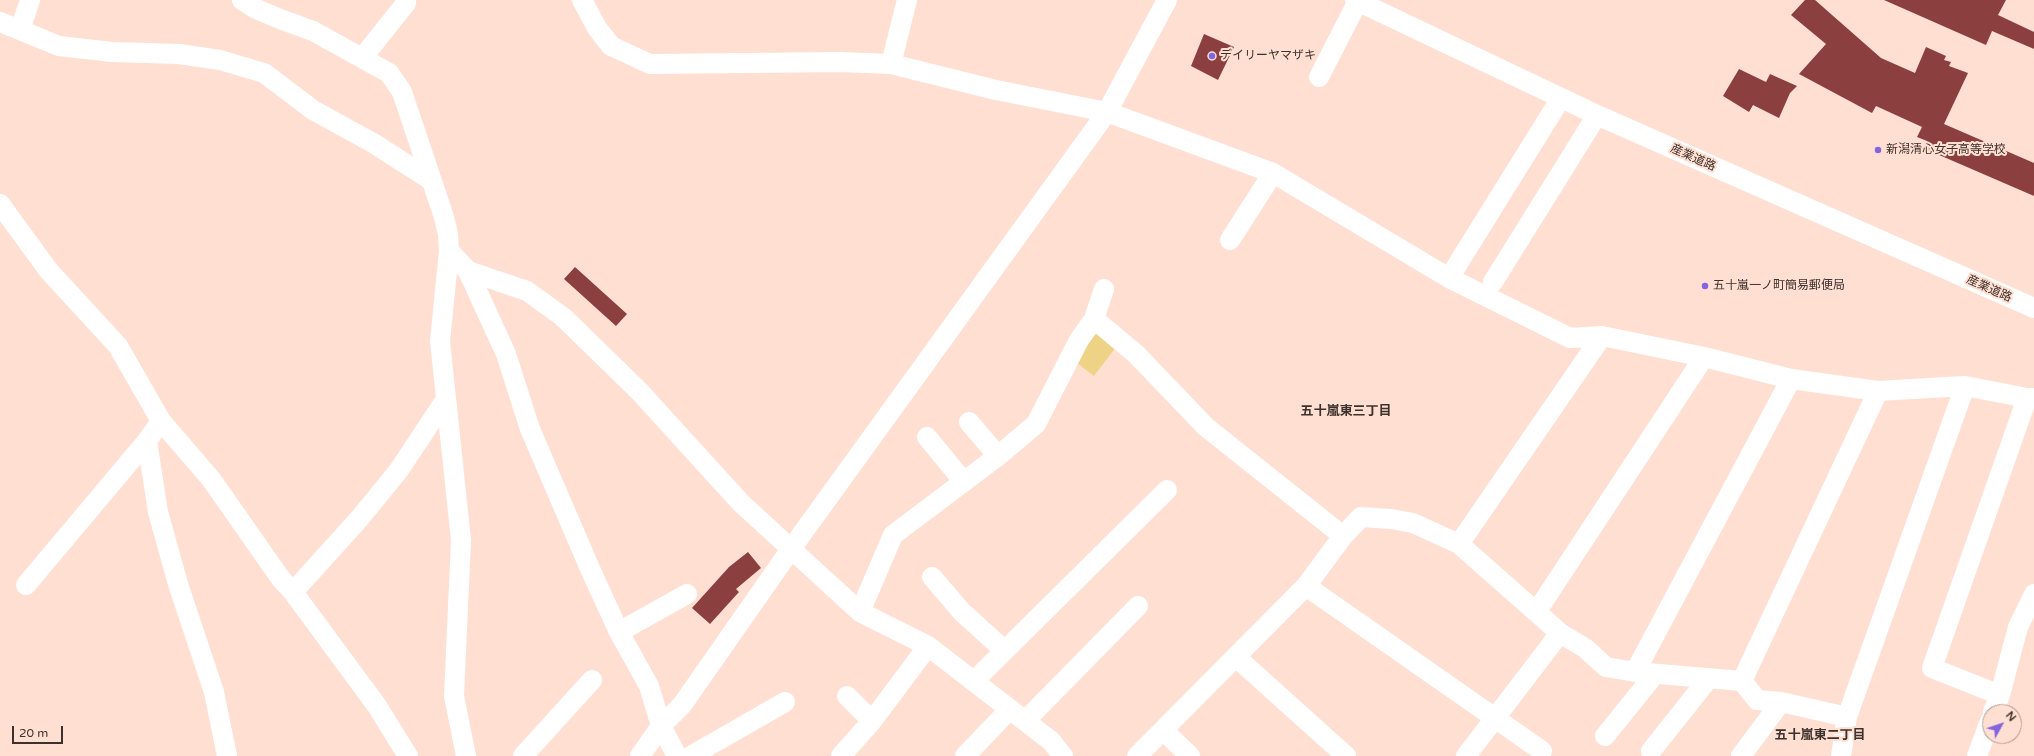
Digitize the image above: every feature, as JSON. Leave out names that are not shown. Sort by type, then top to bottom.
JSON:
[{"type":"street","points":[[20,30],[30,0]]},
{"type":"street","points":[[242,0],[254,8],[313,31],[363,57],[389,73],[402,92],[448,234],[449,251],[440,341],[461,540],[454,696],[466,756]]},
{"type":"street","points":[[363,57],[406,3],[406,0]]},
{"type":"street","points":[[582,0],[596,28],[611,46],[650,64],[832,62],[891,64],[996,90],[1107,112],[1273,173],[1449,278],[1570,338],[1602,336],[1704,357],[1790,379],[1878,391],[1965,386],[2030,398],[1932,668],[1997,704],[2018,627],[2034,594]]},
{"type":"street","points":[[891,64],[907,0]]},
{"type":"street","points":[[640,756],[661,726],[682,705],[792,549],[1107,112],[1167,0]]},
{"type":"street","points":[[1319,78],[1357,1]]},
{"type":"street","name":"産業道路","points":[[1357,1],[1597,115],[2034,308]]},
{"type":"street","points":[[0,22],[59,46],[112,52],[179,54],[220,60],[264,74],[313,110],[373,143],[430,180]]},
{"type":"street","points":[[1449,278],[1561,98]]},
{"type":"street","points":[[1493,282],[1597,115]]},
{"type":"street","points":[[1230,240],[1273,173]]},
{"type":"street","points":[[0,204],[49,271],[118,346],[161,421],[211,479],[281,579],[293,592],[377,706],[408,756]]},
{"type":"street","points":[[449,251],[468,271],[506,354],[533,436],[591,571],[648,686],[661,726],[677,756]]},
{"type":"street","points":[[468,271],[527,291],[563,317],[639,391],[741,503],[860,612],[928,646],[1052,741],[1063,756]]},
{"type":"street","points":[[860,612],[893,535],[998,456],[1036,424],[1079,340],[1094,319],[1104,289]]},
{"type":"street","points":[[1094,319],[1136,354],[1206,427],[1343,536]]},
{"type":"street","points":[[1459,544],[1602,336]]},
{"type":"street","points":[[1537,611],[1704,357]]},
{"type":"street","points":[[1635,672],[1790,379]]},
{"type":"street","points":[[1841,756],[1847,717],[1965,386]]},
{"type":"street","points":[[1742,681],[1878,391]]},
{"type":"street","points":[[293,592],[359,519],[399,470],[446,399]]},
{"type":"street","points":[[26,585],[147,441],[161,421]]},
{"type":"street","points":[[970,422],[998,456]]},
{"type":"street","points":[[927,437],[964,482]]},
{"type":"street","points":[[147,441],[158,512],[178,584],[214,692],[227,756]]},
{"type":"street","points":[[974,681],[1167,490]]},
{"type":"street","points":[[1137,756],[1306,586],[1343,536],[1361,517],[1391,518],[1412,523],[1459,544],[1537,611],[1560,633],[1586,648],[1606,667],[1635,672],[1742,681],[1757,700],[1781,702],[1847,717]]},
{"type":"street","points":[[932,577],[962,612],[1004,650]]},
{"type":"street","points":[[1306,586],[1542,751]]},
{"type":"street","points":[[620,632],[687,594]]},
{"type":"street","points":[[965,756],[1018,715],[1138,606]]},
{"type":"street","points":[[1466,756],[1560,633]]},
{"type":"street","points":[[841,756],[872,721],[928,646]]},
{"type":"street","points":[[1236,657],[1346,756]]},
{"type":"street","points":[[1605,736],[1655,674]]},
{"type":"street","points":[[1651,751],[1709,678]]},
{"type":"street","points":[[523,756],[592,680]]},
{"type":"street","points":[[847,696],[872,721]]},
{"type":"street","points":[[691,756],[785,702]]},
{"type":"street","points":[[1741,756],[1781,702]]},
{"type":"street","points":[[1163,730],[1190,756]]},
{"type":"street","points":[[1977,756],[1982,743]]},
{"type":"shaded area","points":[[1096,329],[1116,347],[1094,376],[1073,360]]},
{"type":"building","points":[[1805,0],[1815,0],[1881,58],[1915,73],[1926,47],[1946,56],[1944,60],[1951,62],[1949,66],[1968,73],[1944,124],[2034,163],[2034,196],[1923,148],[1927,141],[1917,137],[1922,127],[1876,106],[1872,113],[1799,74],[1826,44],[1791,15]]},
{"type":"building","points":[[1884,0],[2006,0],[1998,15],[2034,32],[2034,49],[1992,31],[1986,45]]},
{"type":"building","name":"デイリーヤマザキ","points":[[1204,34],[1234,47],[1218,80],[1191,66]]},
{"type":"building","points":[[1739,69],[1766,82],[1770,74],[1797,86],[1790,93],[1779,118],[1753,105],[1749,112],[1723,96]]},
{"type":"building","points":[[575,267],[627,314],[616,326],[564,279]]},
{"type":"building","points":[[748,552],[761,568],[736,589],[739,592],[710,624],[692,608],[729,567]]},
{"type":"place","name":"デイリーヤマザキ","points":[[1212,56]]},
{"type":"place","name":"新潟清心女子高等学校","points":[[1878,150]]},
{"type":"place","name":"五十嵐一ノ町簡易郵便局","points":[[1705,286]]},
{"type":"district","name":"五十嵐東三丁目","points":[[1346,412]]},
{"type":"district","name":"五十嵐東二丁目","points":[[1820,736]]}]
